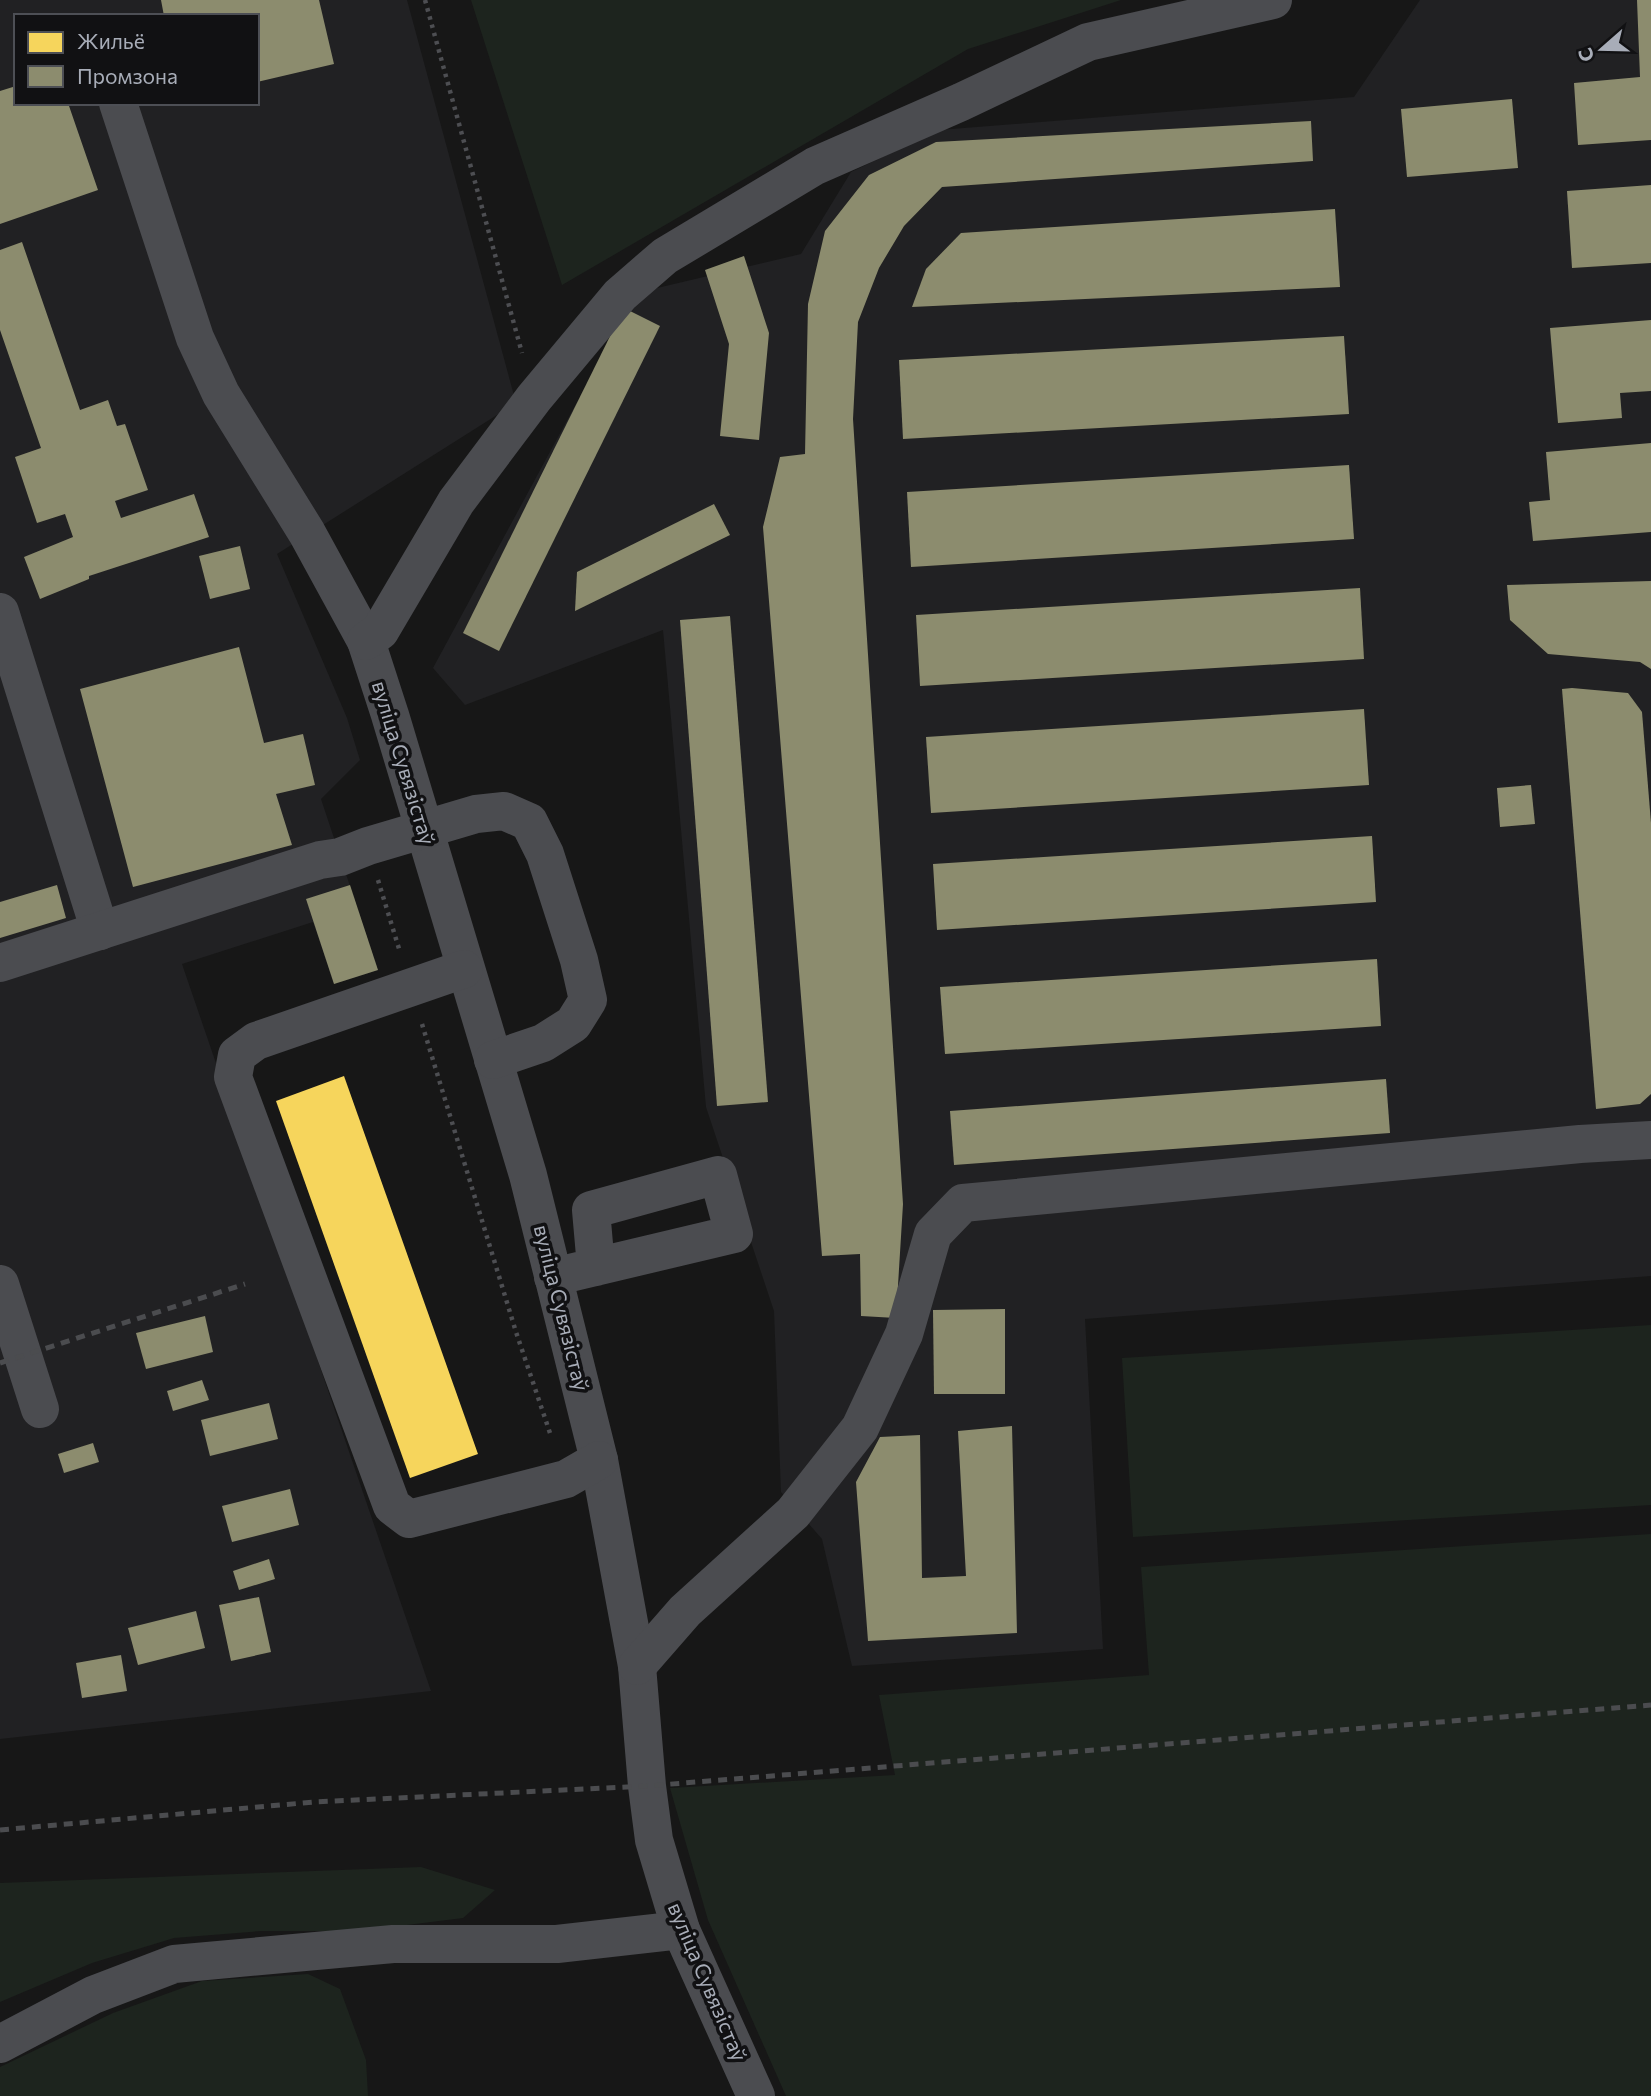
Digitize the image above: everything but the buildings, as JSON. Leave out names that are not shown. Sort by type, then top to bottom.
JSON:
[{"type":"street","points":[[366,641],[380,631],[456,502],[534,398],[620,295],[665,256],[815,166],[961,102],[1088,42],[1273,0]]},
{"type":"street","name":"вуліца Сувязістаў","points":[[119,105],[195,338],[221,394],[307,533],[366,641],[528,1175],[598,1460],[637,1665],[654,1840],[681,1930],[756,2096]]},
{"type":"street","points":[[0,612],[100,931]]},
{"type":"street","points":[[0,963],[320,860],[340,857],[475,814],[504,811],[529,822],[545,854],[579,960],[588,1000],[573,1024],[543,1043],[493,1060]]},
{"type":"street","points":[[464,969],[256,1041],[237,1055],[233,1077],[392,1506],[409,1518],[566,1479],[598,1460]]},
{"type":"street","points":[[637,1665],[685,1611],[793,1513],[860,1428],[904,1334],[933,1234],[963,1203],[1566,1145],[1651,1140]]},
{"type":"street","points":[[553,1277],[596,1267]]},
{"type":"street","points":[[0,1284],[40,1409]]},
{"type":"street","points":[[0,2044],[93,1995],[174,1964],[393,1944],[557,1944],[681,1930]]},
{"type":"path","points":[[425,0],[534,398]]},
{"type":"path","points":[[368,846],[516,1332],[566,1479]]},
{"type":"shaded area","points":[[0,0],[407,0],[516,403],[277,554],[347,718],[360,760],[321,799],[378,970],[334,984],[313,922],[182,964],[431,1691],[0,1739]]},
{"type":"shaded area","points":[[471,0],[1121,0],[968,49],[562,285]]},
{"type":"shaded area","points":[[1420,0],[1651,0],[1651,1276],[1085,1319],[1103,1649],[852,1666],[822,1539],[781,1492],[774,1311],[706,1107],[663,630],[465,705],[433,668],[636,293],[801,254],[851,172],[939,130],[1354,97]]},
{"type":"shaded area","points":[[1651,1325],[1651,1505],[1133,1537],[1122,1358]]},
{"type":"shaded area","points":[[1651,1534],[1651,2096],[786,2096],[708,1920],[670,1788],[895,1775],[879,1695],[1149,1675],[1141,1567]]},
{"type":"shaded area","points":[[421,1867],[495,1890],[463,1918],[359,1931],[261,1931],[174,1938],[92,1963],[0,2002],[0,1883]]},
{"type":"shaded area","points":[[308,1974],[340,1989],[366,2060],[368,2096],[0,2096],[0,2067],[113,2013],[202,1981]]},
{"type":"railway","points":[[0,1363],[245,1284]]},
{"type":"railway","points":[[0,1830],[314,1802],[647,1786],[1651,1705]]}]
